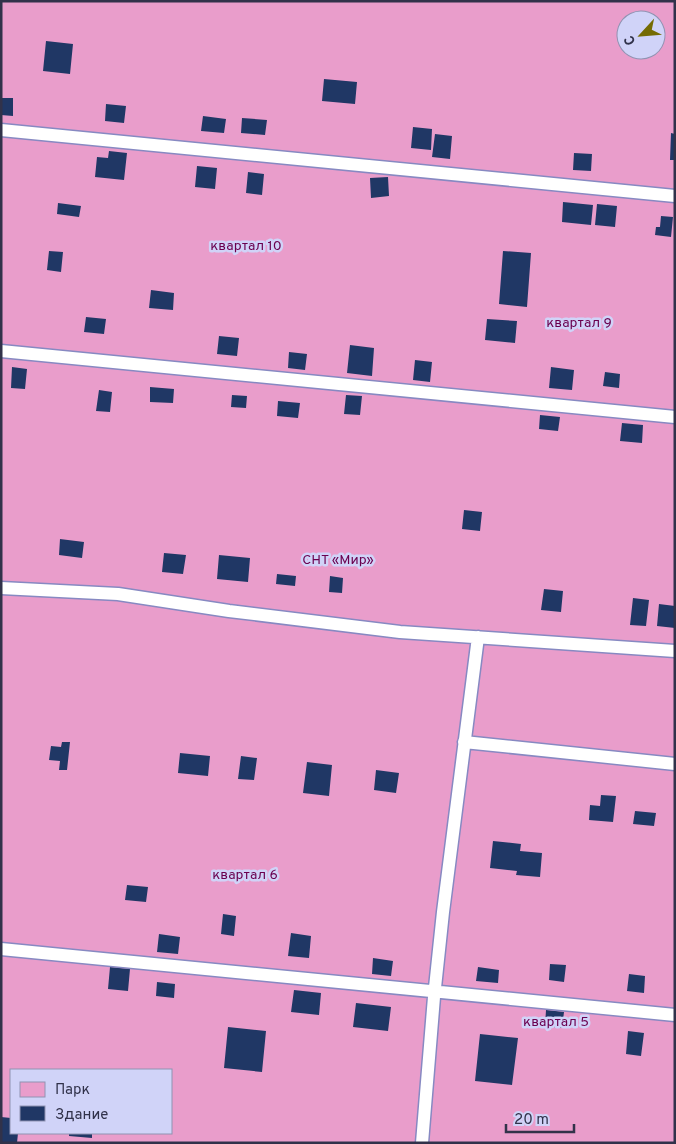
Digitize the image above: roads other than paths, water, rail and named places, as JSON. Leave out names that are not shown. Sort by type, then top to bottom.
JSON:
[{"type":"lane","points":[[1,130],[675,196]]},
{"type":"lane","points":[[1,351],[675,417]]},
{"type":"lane","points":[[1,588],[118,594],[229,612],[400,632],[675,651]]},
{"type":"lane","points":[[422,1143],[434,991],[478,637]]},
{"type":"lane","points":[[464,742],[675,764]]},
{"type":"lane","points":[[1,949],[675,1015]]},
{"type":"park label","name":"квартал 10","points":[[246,246]]},
{"type":"park label","name":"квартал 9","points":[[579,323]]},
{"type":"park label","name":"СНТ «Мир»","points":[[338,560]]},
{"type":"park label","name":"квартал 6","points":[[245,875]]},
{"type":"park label","name":"квартал 5","points":[[556,1022]]}]
